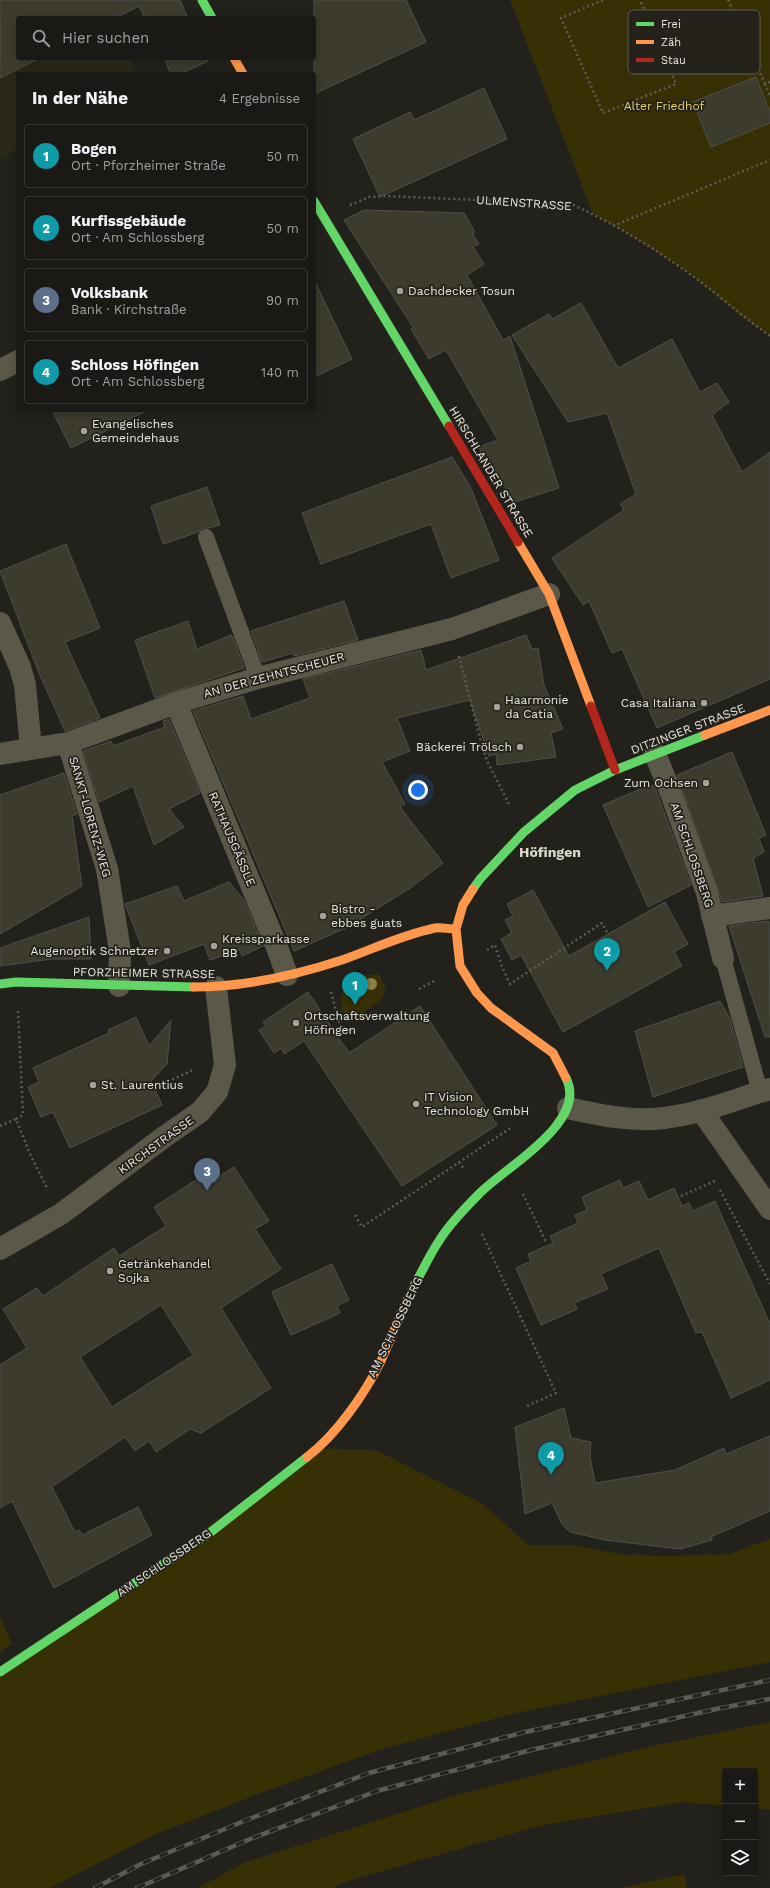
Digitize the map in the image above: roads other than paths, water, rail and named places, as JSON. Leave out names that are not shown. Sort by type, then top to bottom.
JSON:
[{"type":"main road","points":[[202,0],[211,16]]},
{"type":"main road","points":[[235,60],[242,72]]},
{"type":"main road","name":"HIRSCHLANDER STRASSE","points":[[316,206],[549,594],[615,770]]},
{"type":"main road","name":"DITZINGER STRASSE","points":[[615,770],[770,710]]},
{"type":"main road","points":[[568,1108],[569,1084],[553,1054],[491,1008],[477,993],[460,966],[456,929],[462,905],[480,879],[524,832],[575,790],[615,770]]},
{"type":"main road","name":"PFORZHEIMER STRASSE","points":[[0,984],[16,982],[119,986],[216,987],[286,975],[324,965],[436,928],[456,929]]},
{"type":"main road","name":"AM SCHLOSSBERG","points":[[0,1672],[207,1535],[319,1448],[346,1417],[379,1364],[413,1288],[435,1247],[468,1205],[552,1133],[568,1108]]},
{"type":"street","points":[[0,370],[16,362]]},
{"type":"street","name":"AN DER ZEHNTSCHEUER","points":[[0,754],[68,743],[176,703],[258,678],[452,629],[549,594]]},
{"type":"street","points":[[0,623],[20,667],[25,684],[31,748]]},
{"type":"street","name":"RATHAUSGÄSSLE","points":[[176,703],[278,950],[286,975]]},
{"type":"street","name":"SANKT-LORENZ-WEG","points":[[68,743],[107,869],[120,951],[119,986]]},
{"type":"street","name":"AM SCHLOSSBERG","points":[[655,754],[707,893],[723,958]]},
{"type":"street","points":[[712,916],[770,908]]},
{"type":"street","name":"KIRCHSTRASSE","points":[[0,1249],[61,1214],[200,1112],[217,1092],[225,1065],[216,987]]},
{"type":"street","points":[[568,1108],[590,1113],[632,1118],[664,1118],[701,1110],[765,1091]]},
{"type":"street","points":[[701,1110],[770,1209]]},
{"type":"lane","points":[[206,537],[258,678]]},
{"type":"lane","points":[[723,958],[765,1091]]},
{"type":"railway","points":[[95,1888],[141,1864],[244,1821],[369,1773],[525,1732],[770,1680]]},
{"type":"railway","points":[[137,1888],[250,1839],[377,1791],[531,1750],[721,1708],[770,1699]]},
{"type":"place","name":"Dachdecker Tosun","points":[[400,291]]},
{"type":"place","name":"Evangelisches Gemeindehaus","points":[[84,431]]},
{"type":"place","name":"Casa Italiana","points":[[704,703]]},
{"type":"place","name":"Haarmonie da Catia","points":[[497,707]]},
{"type":"place","name":"Bäckerei Trölsch","points":[[520,747]]},
{"type":"place","name":"Zum Ochsen","points":[[706,783]]},
{"type":"place","name":"Bistro - ebbes guats","points":[[323,916]]},
{"type":"place","name":"Kreissparkasse BB","points":[[214,946]]},
{"type":"place","name":"Augenoptik Schnetzer","points":[[167,951]]},
{"type":"place","name":"Kurfissgebäude","points":[[607,971]]},
{"type":"place","name":"Bogen","points":[[355,1005]]},
{"type":"place","name":"Ortschaftsverwaltung Höfingen","points":[[296,1023]]},
{"type":"place","name":"St. Laurentius","points":[[93,1085]]},
{"type":"place","name":"IT Vision Technology GmbH","points":[[416,1104]]},
{"type":"place","name":"Volksbank","points":[[207,1191]]},
{"type":"place","name":"Getränkehandel Sojka","points":[[110,1271]]},
{"type":"place","name":"Schloss Höfingen","points":[[551,1475]]},
{"type":"district","name":"Höfingen","points":[[550,852]]},
{"type":"park label","name":"Alter Friedhof","points":[[664,106]]}]
